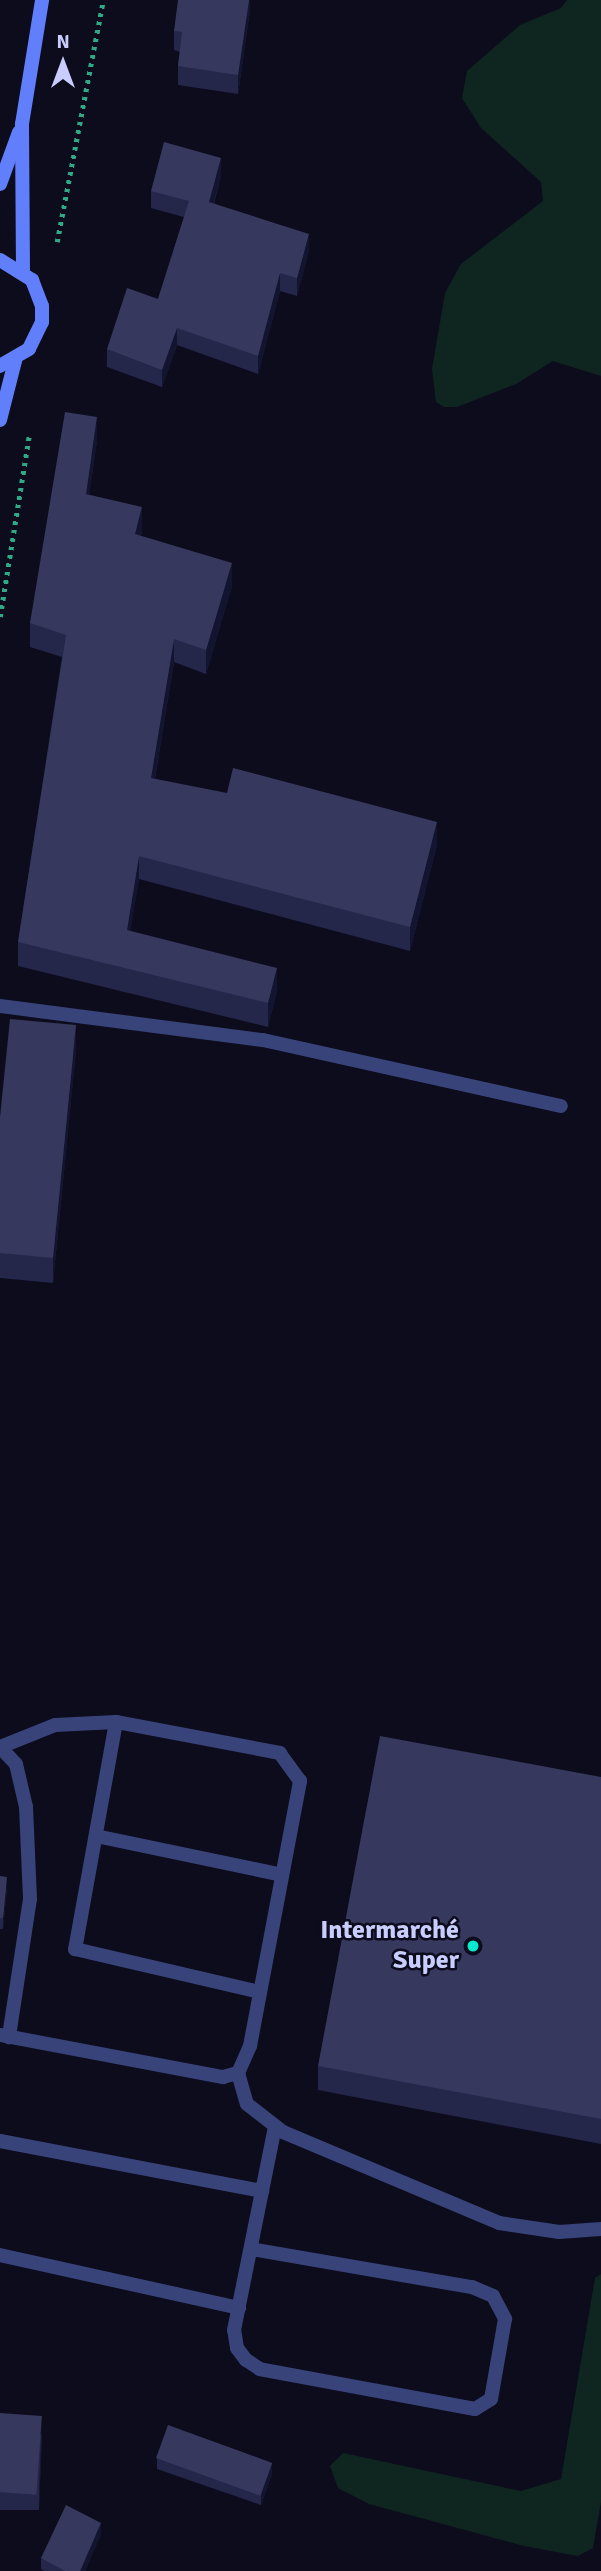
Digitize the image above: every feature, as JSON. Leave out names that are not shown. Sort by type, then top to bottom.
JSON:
[{"type":"main road","points":[[23,271],[22,124],[42,0]]},
{"type":"main road","points":[[0,184],[22,124]]},
{"type":"main road","points":[[0,260],[23,271],[38,292],[42,306],[40,329],[29,349],[15,360],[0,366]]},
{"type":"main road","points":[[0,420],[15,360]]},
{"type":"lane","points":[[0,1006],[262,1040],[561,1106]]},
{"type":"lane","points":[[116,1722],[75,1949],[260,1992]]},
{"type":"lane","points":[[238,2073],[223,2077],[5,2036],[30,1899],[26,1807],[16,1764],[0,1747],[55,1725],[116,1722],[279,1752],[300,1781],[250,2046],[238,2073],[247,2104],[275,2126],[499,2223],[559,2232],[601,2229]]},
{"type":"lane","points":[[96,1836],[282,1875]]},
{"type":"lane","points":[[251,2249],[472,2287],[493,2296],[500,2302],[505,2319],[491,2399],[475,2409],[260,2369],[237,2348],[234,2330],[275,2126]]},
{"type":"lane","points":[[0,2141],[262,2191]]},
{"type":"lane","points":[[0,2255],[239,2308]]},
{"type":"path","points":[[38,292],[53,265],[103,0]]},
{"type":"path","points":[[0,617],[30,428]]},
{"type":"green space","points":[[567,0],[601,0],[601,376],[553,361],[516,384],[457,407],[444,407],[436,402],[432,369],[445,293],[461,264],[543,201],[541,182],[481,128],[462,98],[467,71],[520,25],[561,8]]},
{"type":"green space","points":[[601,2274],[601,2502],[593,2548],[578,2556],[524,2546],[369,2504],[338,2488],[330,2466],[343,2453],[521,2491],[561,2479],[595,2278]]},
{"type":"building","points":[[178,0],[249,0],[238,75],[178,66],[182,32],[174,31]]},
{"type":"building","points":[[164,142],[221,158],[209,202],[309,234],[297,278],[280,273],[258,356],[177,328],[162,370],[107,349],[127,288],[158,299],[189,201],[151,191]]},
{"type":"building","points":[[65,412],[97,417],[86,494],[142,507],[135,534],[232,563],[206,650],[174,639],[151,778],[227,793],[233,768],[437,822],[410,927],[139,856],[127,930],[277,968],[268,1003],[18,942],[66,635],[30,623]]},
{"type":"building","points":[[10,1019],[76,1025],[53,1258],[0,1253],[0,1117]]},
{"type":"building","name":"Intermarché Super","points":[[380,1736],[601,1777],[601,2119],[318,2066]]},
{"type":"building","points":[[0,1876],[7,1877],[3,1918],[0,1918]]},
{"type":"building","points":[[0,2413],[42,2416],[36,2495],[0,2492]]},
{"type":"building","points":[[168,2425],[272,2463],[260,2496],[156,2458]]},
{"type":"building","points":[[66,2505],[101,2523],[80,2571],[65,2571],[41,2558]]},
{"type":"place","name":"Intermarché Super","points":[[473,1946]]}]
